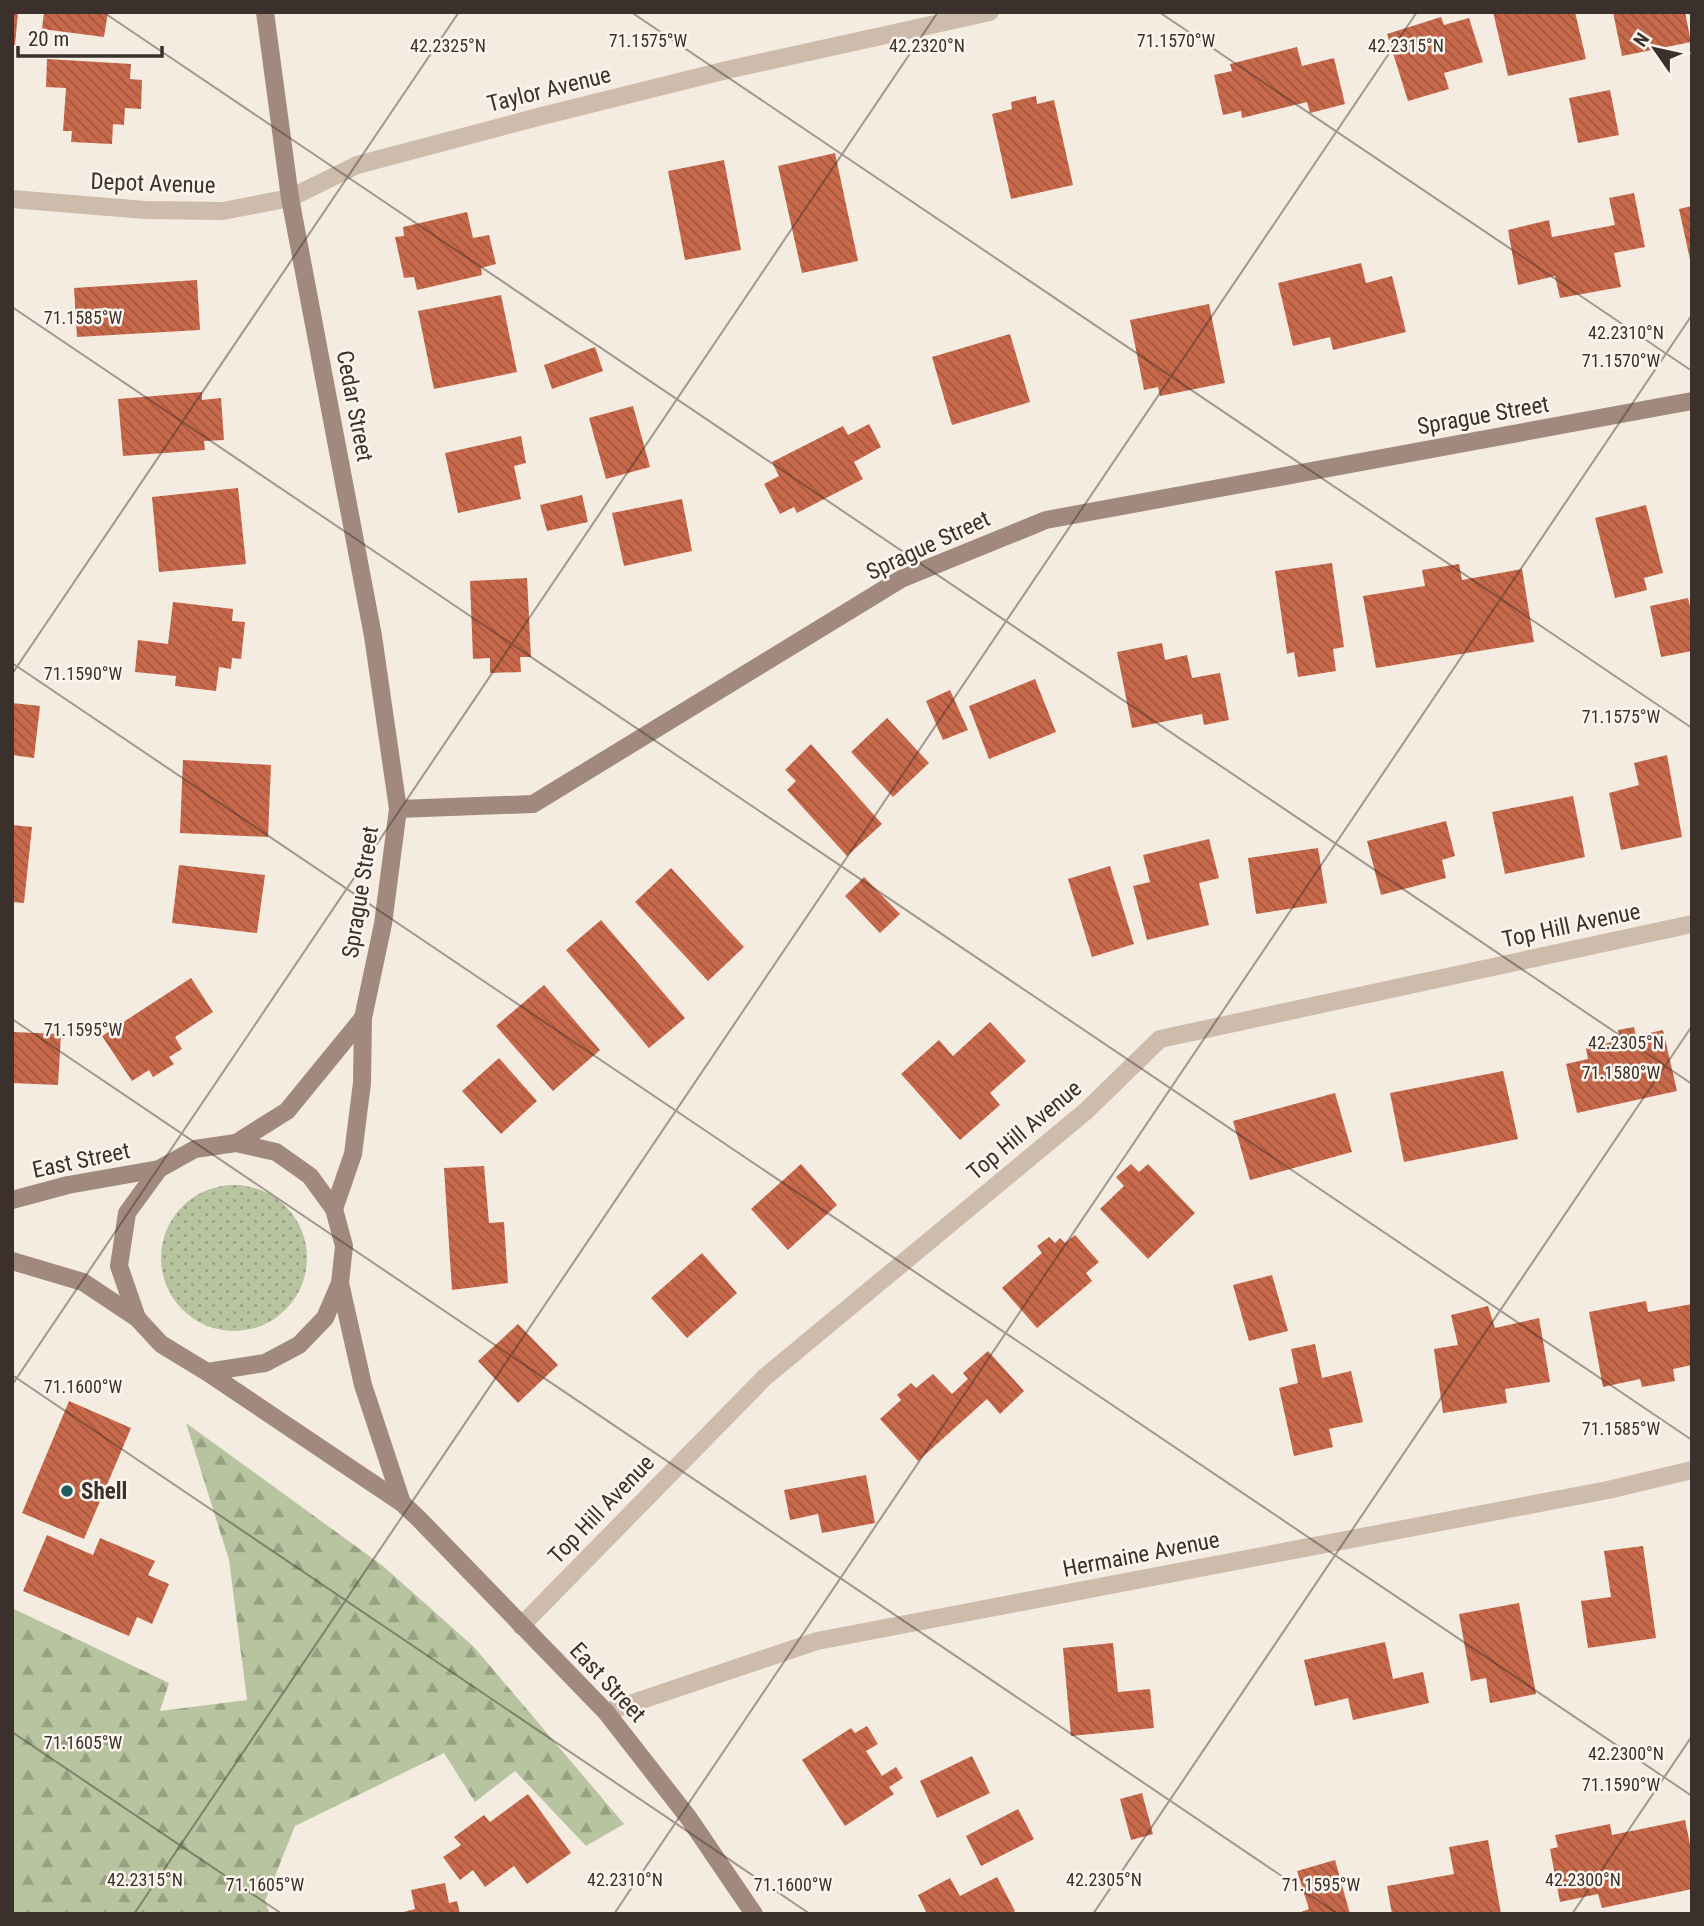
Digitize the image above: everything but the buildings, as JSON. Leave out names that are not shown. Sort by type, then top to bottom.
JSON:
[{"type":"main road","name":"Cedar Street","points":[[265,12],[290,198],[373,636],[398,809]]},
{"type":"main road","name":"Sprague Street","points":[[334,1209],[353,1154],[362,1083],[363,1018],[383,924],[398,809],[533,804],[901,579],[1046,520],[1692,401]]},
{"type":"main road","name":"Sprague Street","points":[[236,1143],[287,1111],[363,1018]]},
{"type":"main road","points":[[12,1261],[83,1282],[137,1318],[160,1344],[207,1372],[265,1363],[299,1345],[325,1318],[340,1283],[344,1246],[334,1209],[310,1175],[276,1152],[236,1143],[195,1149],[159,1169],[127,1213],[119,1266],[137,1318]]},
{"type":"main road","name":"East Street","points":[[12,1200],[68,1185],[159,1169]]},
{"type":"main road","name":"East Street","points":[[340,1283],[363,1385],[402,1503]]},
{"type":"main road","name":"East Street","points":[[207,1372],[402,1503],[606,1712],[688,1817],[754,1914]]},
{"type":"street","name":"Taylor Avenue","points":[[290,198],[357,165],[529,119],[727,69],[990,12]]},
{"type":"street","name":"Depot Avenue","points":[[12,199],[145,210],[223,211],[290,198]]},
{"type":"street","name":"Top Hill Avenue","points":[[520,1626],[765,1377],[1086,1111],[1160,1039],[1692,924]]},
{"type":"street","name":"Hermaine Avenue","points":[[606,1712],[817,1641],[1608,1490],[1692,1470]]},
{"type":"green space","points":[[234,1185],[262,1190],[286,1206],[302,1230],[307,1258],[302,1286],[286,1310],[262,1326],[234,1331],[206,1326],[182,1310],[166,1286],[161,1258],[166,1230],[182,1206],[206,1190]]},
{"type":"green space","points":[[186,1423],[383,1566],[474,1647],[624,1824],[586,1846],[515,1771],[475,1802],[444,1753],[295,1826],[265,1901],[270,1914],[12,1914],[12,1608],[169,1683],[160,1711],[247,1700],[229,1560]]},
{"type":"place","name":"Shell","points":[[67,1491]]}]
